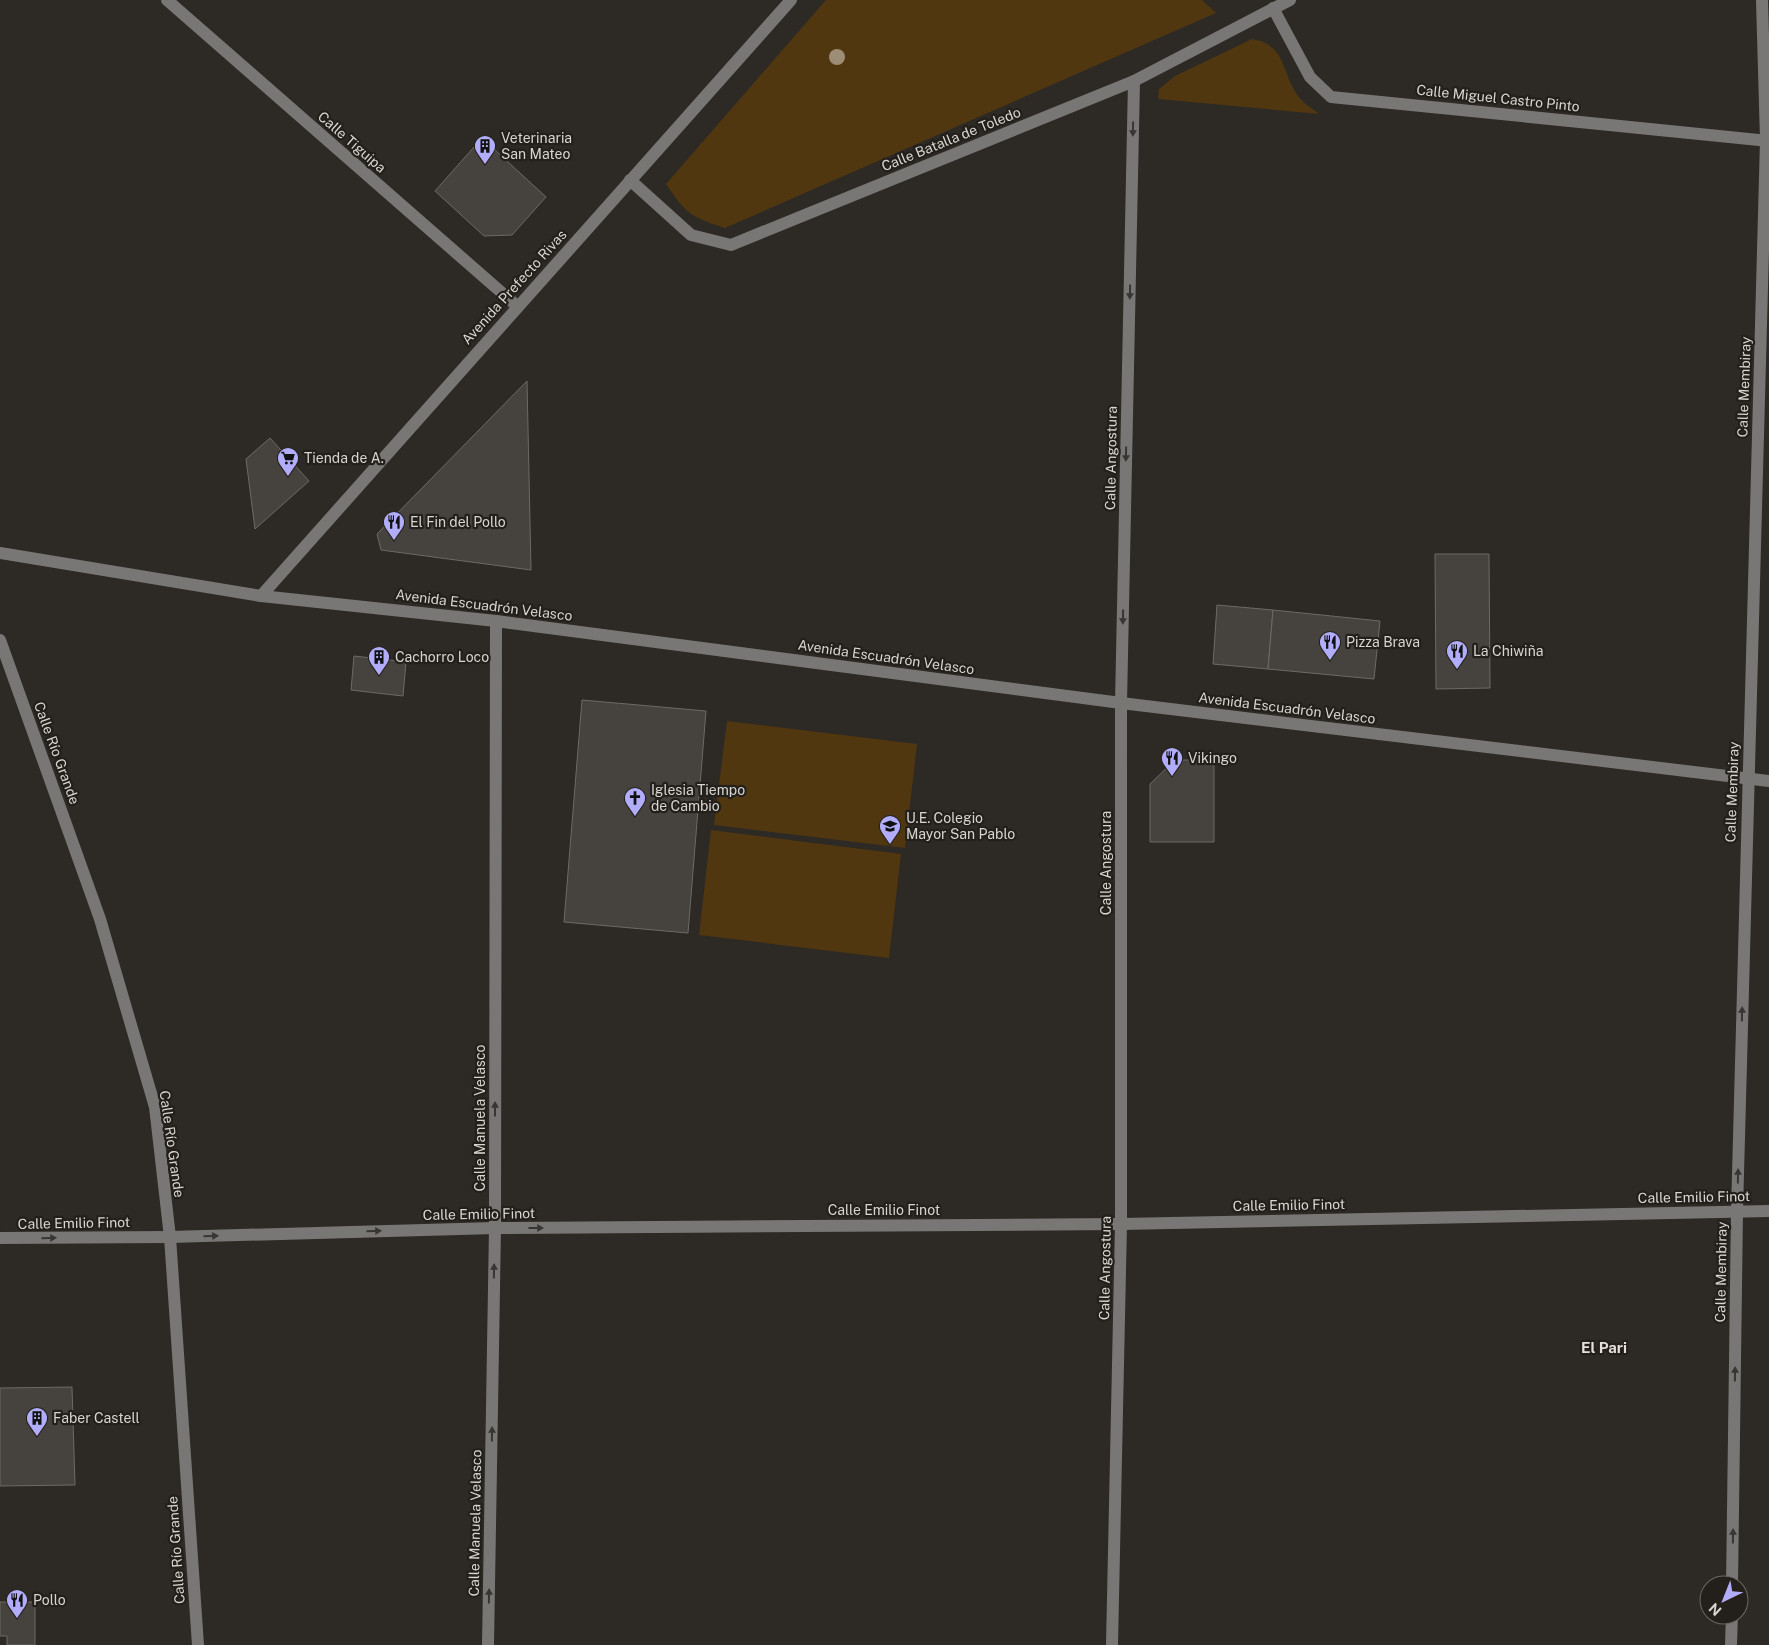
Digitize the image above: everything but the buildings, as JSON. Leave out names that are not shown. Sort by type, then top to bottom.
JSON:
[{"type":"street","name":"Calle Tiguipa","points":[[167,0],[517,306]]},
{"type":"street","name":"Avenida Prefecto Rivas","points":[[262,596],[517,306],[792,0]]},
{"type":"street","name":"Calle Batalla de Toledo","points":[[630,180],[691,235],[731,245],[1134,81],[1290,0]]},
{"type":"street","name":"Calle Membiray","points":[[1732,1575],[1737,1212],[1747,778],[1768,140],[1762,0]]},
{"type":"street","name":"Calle Miguel Castro Pinto","points":[[1273,8],[1310,77],[1331,97],[1768,140]]},
{"type":"street","name":"Calle Angostura","points":[[1112,1645],[1121,1224],[1121,703],[1134,81]]},
{"type":"street","name":"Avenida Escuadrón Velasco","points":[[0,553],[262,596],[496,621],[1121,703],[1769,781]]},
{"type":"street","name":"Calle Manuela Velasco","points":[[488,1645],[495,1228],[496,621]]},
{"type":"street","name":"Calle Río Grande","points":[[0,640],[100,919],[152,1097],[170,1237],[198,1645]]},
{"type":"street","name":"Calle Emilio Finot","points":[[0,1238],[170,1237],[495,1228],[1121,1224],[1769,1211]]},
{"type":"street","points":[[1731,1645],[1732,1625]]},
{"type":"shaded area","points":[[826,0],[1202,0],[1216,13],[725,228],[704,221],[690,213],[666,184]]},
{"type":"shaded area","points":[[1252,39],[1272,47],[1282,61],[1298,96],[1319,114],[1158,99],[1159,89],[1175,76]]},
{"type":"shaded area","points":[[727,721],[917,744],[905,848],[714,825]]},
{"type":"shaded area","points":[[711,830],[901,854],[889,958],[699,935]]},
{"type":"place","name":"Veterinaria San Mateo","points":[[485,165]]},
{"type":"place","name":"Tienda de A.","points":[[288,477]]},
{"type":"place","name":"El Fin del Pollo","points":[[394,541]]},
{"type":"place","name":"Pizza Brava","points":[[1330,661]]},
{"type":"place","name":"La Chiwiña","points":[[1457,670]]},
{"type":"place","name":"Cachorro Loco","points":[[379,676]]},
{"type":"place","name":"Vikingo","points":[[1172,777]]},
{"type":"place","name":"Iglesia Tiempo de Cambio","points":[[635,817]]},
{"type":"place","name":"U.E. Colegio Mayor San Pablo","points":[[890,845]]},
{"type":"place","name":"Faber Castell","points":[[37,1437]]},
{"type":"place","name":"Pollo","points":[[17,1619]]},
{"type":"district","name":"El Pari","points":[[1604,1348]]}]
